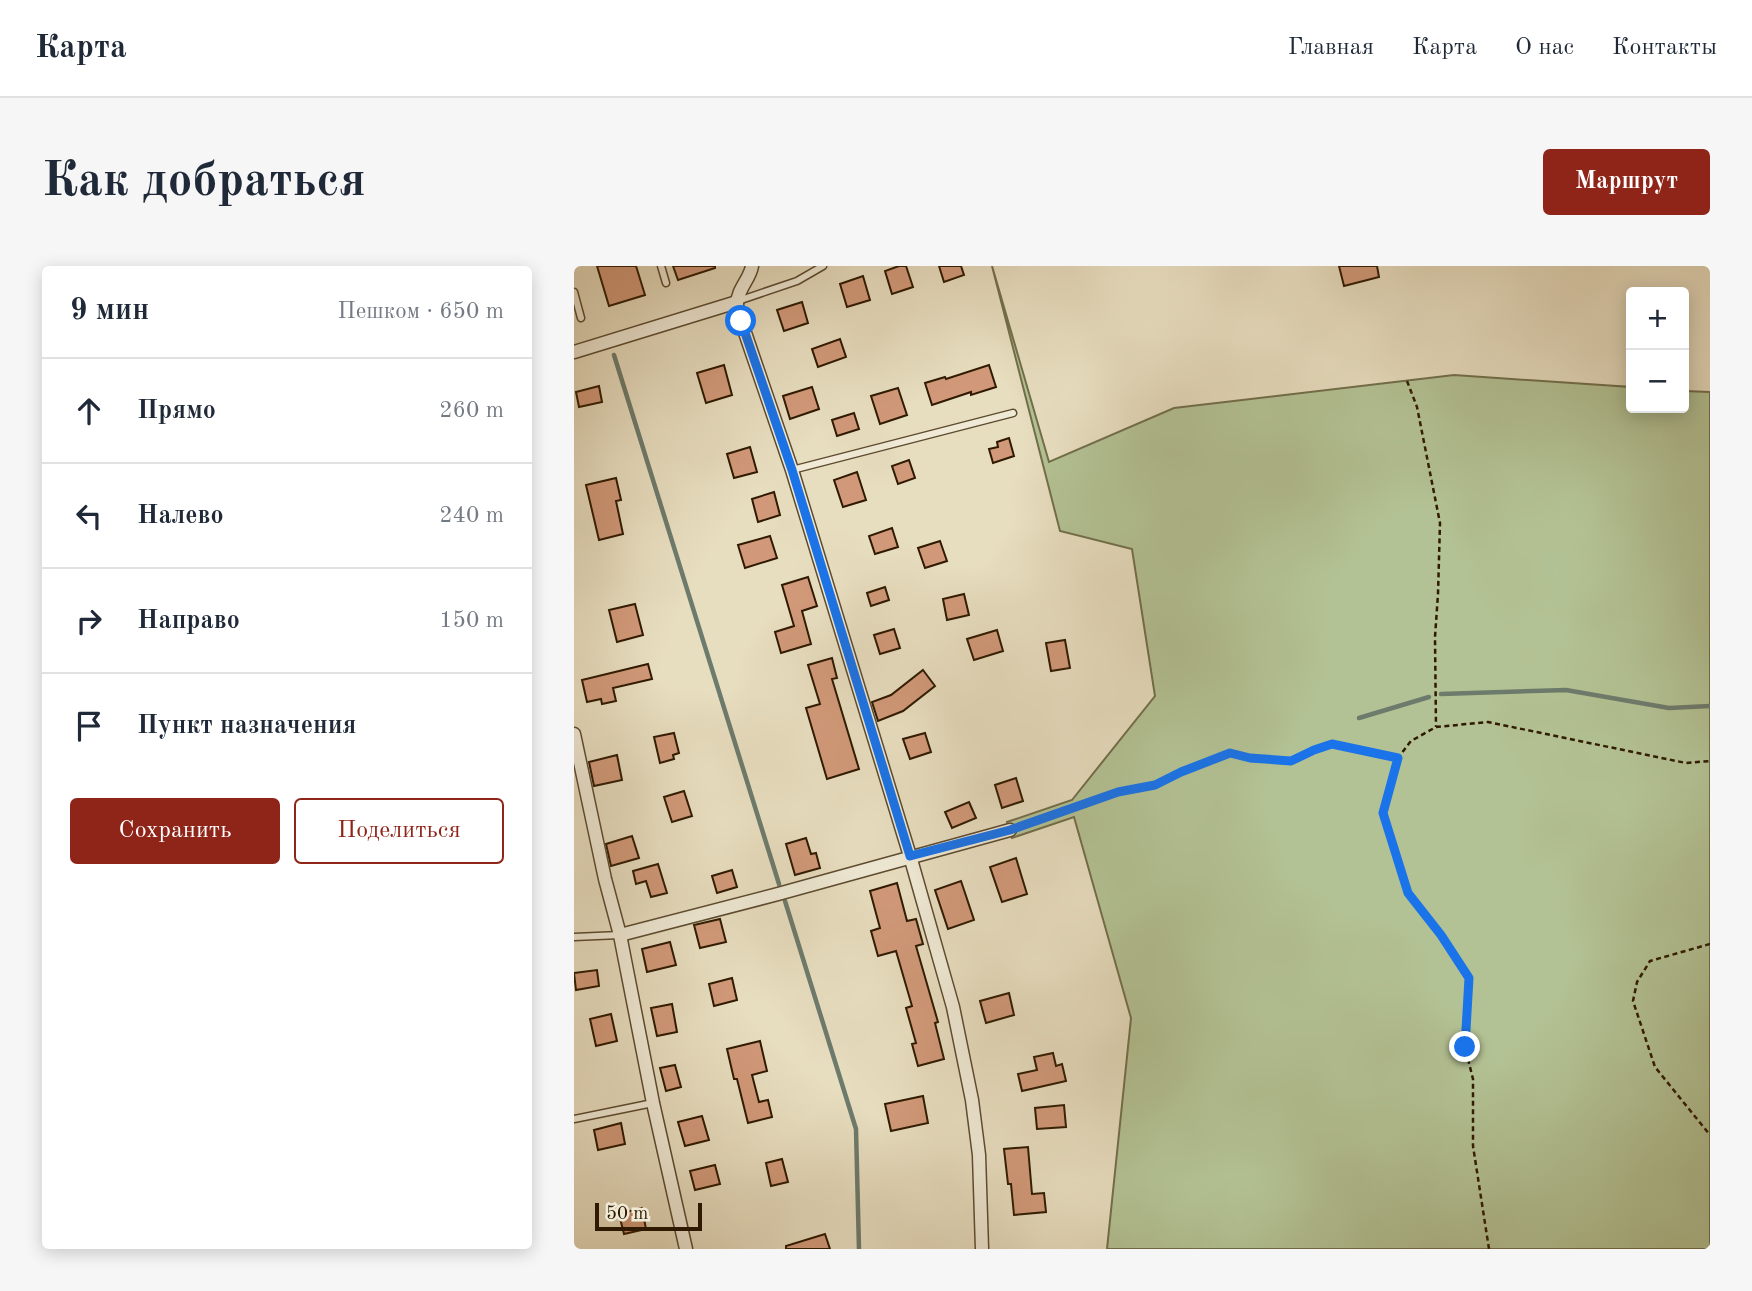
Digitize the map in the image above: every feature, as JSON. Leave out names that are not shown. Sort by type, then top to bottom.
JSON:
[{"type":"street","points":[[752,266],[737,302],[741,321],[792,470],[910,856],[953,1007],[972,1100],[979,1155],[982,1249]]},
{"type":"street","points":[[574,352],[737,302]]},
{"type":"street","points":[[574,734],[605,879],[620,935],[653,1103],[686,1249]]},
{"type":"street","points":[[620,935],[1010,830]]},
{"type":"lane","points":[[660,266],[666,283]]},
{"type":"lane","points":[[737,302],[797,281],[823,266]]},
{"type":"lane","points":[[574,292],[581,318]]},
{"type":"lane","points":[[792,470],[1013,413]]},
{"type":"lane","points":[[574,937],[620,935]]},
{"type":"lane","points":[[574,1119],[653,1103]]},
{"type":"path","points":[[1406,381],[1417,407],[1440,523],[1435,636],[1436,727]]},
{"type":"path","points":[[1489,1249],[1473,1146],[1473,1079],[1465,1047],[1469,978],[1441,935],[1408,893],[1397,862],[1383,813],[1398,758],[1411,741],[1436,727],[1488,722],[1686,763],[1710,761]]},
{"type":"path","points":[[1010,830],[1118,792],[1155,785],[1230,753],[1250,758],[1291,761],[1332,744],[1398,758]]},
{"type":"path","points":[[1710,944],[1650,961],[1637,982],[1633,1001],[1655,1067],[1710,1135]]},
{"type":"green space","points":[[992,266],[1049,462],[1174,408],[1454,375],[1626,387],[1626,413],[1689,413],[1689,391],[1710,392],[1710,1249],[1107,1249],[1131,1018],[1074,817],[1012,838],[1007,822],[1072,800],[1155,696],[1132,549],[1060,531]]},
{"type":"building","points":[[597,266],[636,266],[645,295],[609,306]]},
{"type":"building","points":[[673,266],[715,266],[715,268],[678,280]]},
{"type":"building","points":[[906,266],[913,287],[892,294],[885,271]]},
{"type":"building","points":[[939,266],[961,266],[964,275],[944,282]]},
{"type":"building","points":[[1339,266],[1377,266],[1379,277],[1344,286]]},
{"type":"building","points":[[863,276],[870,300],[847,307],[840,284]]},
{"type":"building","points":[[802,302],[808,323],[784,331],[777,310]]},
{"type":"building","points":[[840,339],[846,357],[818,367],[812,349]]},
{"type":"building","points":[[724,365],[732,395],[706,403],[697,373]]},
{"type":"building","points":[[989,365],[996,387],[932,405],[925,383]]},
{"type":"building","points":[[599,386],[602,402],[579,407],[576,392]]},
{"type":"building","points":[[812,387],[819,409],[790,419],[783,396]]},
{"type":"building","points":[[898,388],[907,415],[880,424],[871,396]]},
{"type":"building","points":[[854,413],[859,429],[837,436],[832,420]]},
{"type":"building","points":[[1009,438],[1014,456],[993,463],[989,449],[998,447],[997,442]]},
{"type":"building","points":[[750,447],[757,472],[734,478],[727,454]]},
{"type":"building","points":[[909,460],[915,478],[898,484],[892,466]]},
{"type":"building","points":[[857,472],[866,500],[843,507],[834,480]]},
{"type":"building","points":[[616,478],[621,500],[616,501],[623,534],[599,540],[586,485]]},
{"type":"building","points":[[774,492],[780,515],[758,522],[752,499]]},
{"type":"building","points":[[892,528],[898,547],[875,554],[869,536]]},
{"type":"building","points":[[770,536],[777,558],[745,568],[738,545]]},
{"type":"building","points":[[940,541],[947,561],[925,568],[918,548]]},
{"type":"building","points":[[808,577],[817,606],[802,611],[811,644],[781,653],[775,632],[794,626],[782,585]]},
{"type":"building","points":[[885,587],[889,600],[871,606],[867,593]]},
{"type":"building","points":[[964,594],[969,615],[947,620],[943,599]]},
{"type":"building","points":[[635,604],[643,635],[617,642],[609,610]]},
{"type":"building","points":[[894,629],[900,648],[880,654],[874,635]]},
{"type":"building","points":[[997,630],[1003,651],[974,660],[967,639]]},
{"type":"building","points":[[1065,640],[1070,668],[1051,671],[1046,643]]},
{"type":"building","points":[[832,658],[837,678],[832,679],[859,769],[827,779],[806,708],[820,704],[808,665]]},
{"type":"building","points":[[648,664],[652,679],[613,688],[616,701],[602,704],[601,699],[587,702],[582,680]]},
{"type":"building","points":[[923,670],[935,686],[903,711],[878,721],[872,702],[891,695]]},
{"type":"building","points":[[674,733],[679,753],[673,755],[674,759],[660,763],[654,737]]},
{"type":"building","points":[[925,733],[931,752],[910,759],[903,739]]},
{"type":"building","points":[[617,755],[622,780],[594,786],[589,762]]},
{"type":"building","points":[[1016,778],[1023,801],[1002,808],[995,785]]},
{"type":"building","points":[[684,791],[692,816],[672,822],[664,797]]},
{"type":"building","points":[[969,802],[976,818],[952,828],[945,812]]},
{"type":"building","points":[[632,836],[639,858],[611,866],[606,844]]},
{"type":"building","points":[[806,838],[811,854],[816,853],[820,868],[795,875],[786,844]]},
{"type":"building","points":[[1016,858],[1027,894],[1002,902],[990,867]]},
{"type":"building","points":[[658,864],[667,893],[651,897],[646,881],[636,884],[633,871]]},
{"type":"building","points":[[732,870],[737,887],[717,893],[712,876]]},
{"type":"building","points":[[961,881],[974,920],[948,929],[935,890]]},
{"type":"building","points":[[897,883],[907,921],[916,919],[923,944],[916,946],[938,1022],[935,1023],[944,1059],[918,1066],[912,1044],[916,1043],[906,1008],[912,1006],[896,951],[878,956],[871,931],[880,928],[870,891]]},
{"type":"building","points":[[720,919],[726,942],[700,948],[694,925]]},
{"type":"building","points":[[670,942],[676,965],[647,972],[642,949]]},
{"type":"building","points":[[597,970],[599,986],[576,990],[574,973]]},
{"type":"building","points":[[732,978],[737,1000],[714,1006],[709,984]]},
{"type":"building","points":[[1009,993],[1014,1015],[986,1023],[980,1001]]},
{"type":"building","points":[[672,1004],[677,1032],[657,1036],[651,1008]]},
{"type":"building","points":[[611,1014],[617,1041],[596,1046],[590,1019]]},
{"type":"building","points":[[760,1041],[767,1071],[752,1075],[759,1102],[768,1100],[772,1117],[748,1123],[727,1049]]},
{"type":"building","points":[[1053,1053],[1056,1066],[1062,1064],[1066,1081],[1022,1091],[1018,1074],[1037,1070],[1034,1057]]},
{"type":"building","points":[[675,1065],[681,1087],[666,1091],[660,1068]]},
{"type":"building","points":[[923,1096],[928,1123],[891,1131],[885,1104]]},
{"type":"building","points":[[1064,1105],[1066,1127],[1037,1129],[1035,1108]]},
{"type":"building","points":[[702,1116],[709,1140],[685,1146],[678,1122]]},
{"type":"building","points":[[621,1123],[625,1144],[598,1150],[594,1130]]},
{"type":"building","points":[[1028,1147],[1032,1194],[1044,1193],[1046,1212],[1014,1215],[1004,1149]]},
{"type":"building","points":[[782,1159],[788,1182],[771,1186],[766,1163]]},
{"type":"building","points":[[715,1165],[720,1184],[695,1190],[690,1171]]},
{"type":"building","points":[[642,1208],[646,1229],[624,1234],[619,1214]]},
{"type":"building","points":[[825,1234],[830,1249],[786,1249],[786,1246]]},
{"type":"waterway","points":[[614,355],[779,884]]},
{"type":"waterway","points":[[1441,694],[1566,690],[1669,708],[1710,706]]},
{"type":"waterway","points":[[1359,718],[1429,697]]},
{"type":"waterway","points":[[785,901],[856,1129],[859,1249]]},
{"type":"route","points":[[741,321],[792,470],[910,856],[1010,830],[1118,792],[1155,785],[1230,753],[1250,758],[1291,761],[1332,744],[1398,758],[1383,813],[1408,893],[1441,935],[1469,978],[1465,1047]]}]
